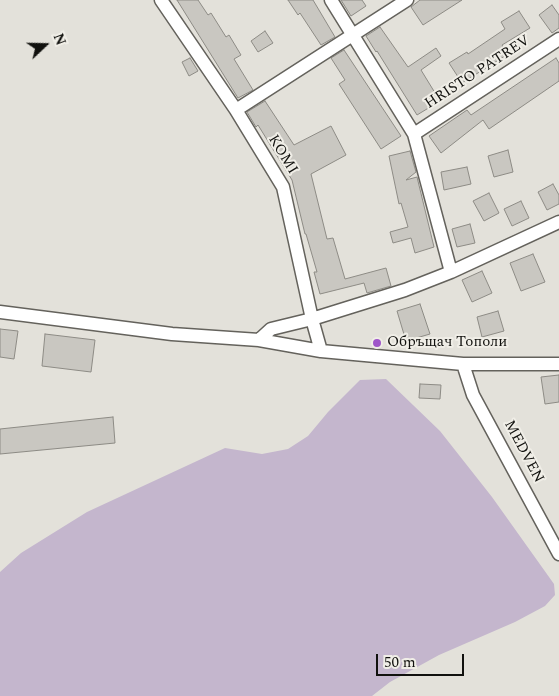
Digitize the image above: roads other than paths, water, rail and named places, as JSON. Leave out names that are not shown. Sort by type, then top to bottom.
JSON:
[{"type":"street","name":"KOMI","points":[[161,0],[236,110],[283,187],[312,319],[321,350]]},
{"type":"street","points":[[331,0],[414,134],[450,272]]},
{"type":"street","points":[[236,110],[407,0]]},
{"type":"street","name":"HRISTO PATREV","points":[[414,134],[559,39]]},
{"type":"street","points":[[258,340],[271,329],[312,319],[405,290],[450,272],[559,222]]},
{"type":"street","points":[[0,312],[172,334],[258,340],[321,350],[463,364],[559,364]]},
{"type":"street","name":"MEDVEN","points":[[463,364],[473,395],[559,554]]},
{"type":"place","name":"Обръщач Тополи","points":[[377,343]]}]
